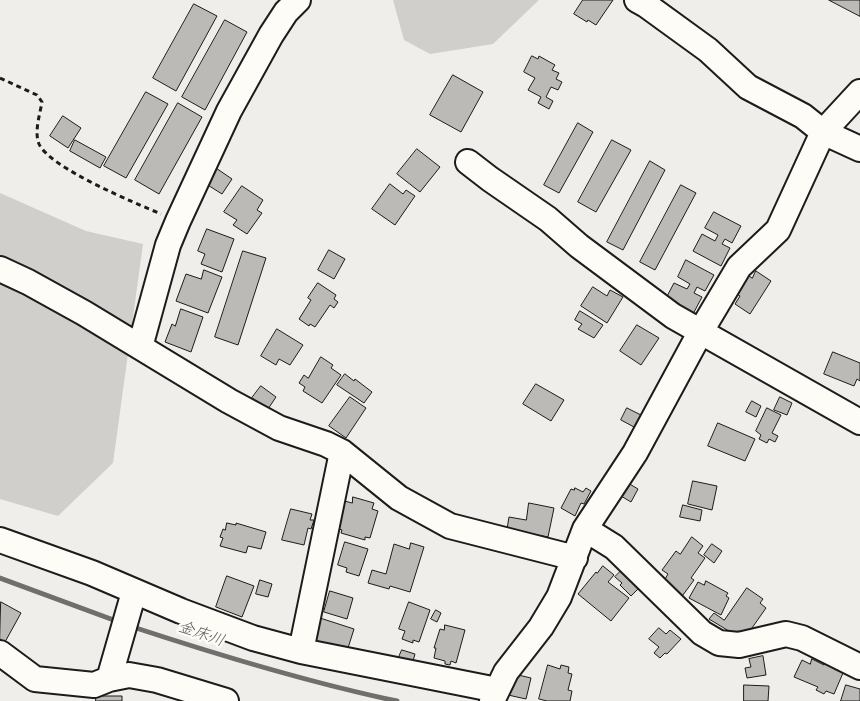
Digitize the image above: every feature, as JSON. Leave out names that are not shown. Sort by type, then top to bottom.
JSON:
[{"type":"street","points":[[140,347],[162,263],[178,221],[229,111],[271,35],[286,12],[298,0]]},
{"type":"street","points":[[637,0],[708,50],[748,88],[803,116],[823,132],[860,149]]},
{"type":"street","points":[[0,540],[92,574],[132,598],[253,638],[495,696],[506,672],[541,628],[559,597],[585,529],[635,453],[701,331],[739,267],[778,230],[823,132],[860,92]]},
{"type":"street","points":[[468,162],[548,219],[579,246],[673,316],[860,422]]},
{"type":"street","points":[[0,269],[84,313],[229,401],[279,428],[326,444],[342,452],[399,498],[450,526],[575,558]]},
{"type":"street","points":[[300,650],[342,452]]},
{"type":"street","points":[[585,529],[614,547],[702,633],[718,643],[739,645],[786,634],[802,638],[860,667]]},
{"type":"street","points":[[0,653],[35,680],[94,685],[113,668],[132,598]]},
{"type":"street","points":[[113,668],[130,675],[145,677],[226,701]]},
{"type":"path","points":[[0,78],[37,95],[42,102],[38,124],[38,143],[47,155],[95,185],[178,221]]},
{"type":"shaded area","points":[[393,0],[539,0],[493,44],[430,54],[404,40]]},
{"type":"shaded area","points":[[0,193],[86,231],[143,244],[113,463],[58,516],[0,499]]},
{"type":"building","points":[[583,0],[613,0],[596,25],[574,14]]},
{"type":"building","points":[[829,0],[860,0],[860,16]]},
{"type":"building","points":[[194,4],[217,16],[176,91],[153,78]]},
{"type":"building","points":[[225,20],[247,32],[205,110],[182,97]]},
{"type":"building","points":[[532,56],[538,59],[539,56],[555,65],[552,70],[559,73],[556,79],[562,82],[558,90],[551,87],[546,97],[553,101],[549,109],[538,103],[541,97],[528,90],[535,78],[524,72]]},
{"type":"building","points":[[453,75],[483,92],[461,132],[430,115]]},
{"type":"building","points":[[146,92],[168,104],[126,178],[104,166]]},
{"type":"building","points":[[178,103],[202,117],[159,194],[135,180]]},
{"type":"building","points":[[63,116],[81,128],[68,148],[50,136]]},
{"type":"building","points":[[578,123],[593,132],[559,193],[544,185]]},
{"type":"building","points":[[75,140],[106,157],[100,168],[70,151]]},
{"type":"building","points":[[612,140],[631,150],[596,212],[578,202]]},
{"type":"building","points":[[417,149],[440,167],[420,192],[397,174]]},
{"type":"building","points":[[650,161],[665,170],[623,250],[607,242]]},
{"type":"building","points":[[213,166],[232,179],[222,194],[203,182]]},
{"type":"building","points":[[390,184],[403,194],[406,190],[415,196],[395,225],[372,209]]},
{"type":"building","points":[[681,185],[696,193],[655,270],[640,262]]},
{"type":"building","points":[[242,186],[263,200],[257,210],[262,213],[247,234],[233,225],[237,220],[224,212]]},
{"type":"building","points":[[714,212],[741,226],[732,243],[725,239],[722,244],[730,248],[721,266],[693,251],[702,234],[715,241],[718,235],[705,228]]},
{"type":"building","points":[[207,229],[234,239],[222,272],[201,264],[205,254],[198,251]]},
{"type":"building","points":[[329,250],[345,259],[334,279],[318,270]]},
{"type":"building","points":[[243,251],[266,258],[238,345],[215,337]]},
{"type":"building","points":[[686,260],[714,275],[705,291],[697,287],[694,293],[702,297],[693,314],[665,300],[674,283],[687,289],[690,284],[678,277]]},
{"type":"building","points":[[204,270],[222,277],[208,313],[176,301],[186,274],[201,279]]},
{"type":"building","points":[[756,271],[771,281],[750,314],[735,304],[740,296],[737,294],[749,276],[752,278]]},
{"type":"building","points":[[318,283],[336,295],[334,299],[338,302],[334,308],[330,305],[315,327],[310,324],[309,326],[299,319],[311,300],[308,298]]},
{"type":"building","points":[[593,287],[607,296],[610,290],[623,297],[607,323],[581,306]]},
{"type":"building","points":[[181,309],[203,317],[191,352],[165,342],[172,324],[175,326]]},
{"type":"building","points":[[580,311],[603,325],[594,338],[578,329],[582,324],[575,320]]},
{"type":"building","points":[[637,325],[659,338],[641,365],[620,351]]},
{"type":"building","points":[[277,329],[303,345],[290,365],[279,359],[276,365],[261,356]]},
{"type":"building","points":[[833,352],[860,363],[860,381],[857,379],[854,386],[824,374]]},
{"type":"building","points":[[321,357],[333,365],[331,368],[341,375],[322,403],[303,391],[305,387],[299,383],[304,375],[308,378]]},
{"type":"building","points":[[345,374],[372,392],[364,403],[337,385]]},
{"type":"building","points":[[536,384],[564,400],[551,421],[523,404]]},
{"type":"building","points":[[261,386],[276,397],[268,409],[252,398]]},
{"type":"building","points":[[350,397],[366,408],[346,438],[329,426]]},
{"type":"building","points":[[780,397],[792,403],[787,415],[774,410]]},
{"type":"building","points":[[752,401],[761,406],[756,417],[746,412]]},
{"type":"building","points":[[627,408],[641,415],[634,427],[621,420]]},
{"type":"building","points":[[767,408],[781,415],[772,433],[778,436],[775,442],[769,439],[767,443],[759,439],[761,435],[756,431]]},
{"type":"building","points":[[718,423],[755,439],[745,461],[708,446]]},
{"type":"building","points":[[693,481],[717,486],[712,510],[688,504]]},
{"type":"building","points":[[628,483],[638,489],[631,502],[621,496]]},
{"type":"building","points":[[575,488],[583,492],[586,488],[591,491],[584,504],[581,503],[575,516],[561,508],[571,489],[574,490]]},
{"type":"building","points":[[353,497],[374,503],[372,509],[378,511],[370,538],[365,537],[365,540],[341,533],[342,530],[334,527],[341,500],[352,503]]},
{"type":"building","points":[[529,503],[554,508],[548,537],[507,529],[509,517],[526,520]]},
{"type":"building","points":[[683,505],[702,510],[700,521],[680,517]]},
{"type":"building","points":[[291,509],[312,514],[310,520],[314,520],[311,529],[308,528],[304,545],[282,540]]},
{"type":"building","points":[[227,523],[236,525],[236,523],[266,532],[261,549],[248,546],[246,553],[220,546],[223,538],[220,537]]},
{"type":"building","points":[[692,537],[703,546],[698,553],[705,558],[691,578],[694,580],[680,599],[666,589],[670,583],[665,579],[668,574],[662,570],[676,551],[680,554]]},
{"type":"building","points":[[345,542],[368,549],[359,576],[346,572],[347,568],[338,565]]},
{"type":"building","points":[[411,543],[424,547],[410,592],[390,586],[389,589],[368,583],[372,570],[386,574],[394,544],[409,549]]},
{"type":"building","points":[[712,544],[722,551],[714,563],[704,555]]},
{"type":"building","points":[[603,566],[614,575],[608,582],[629,598],[611,621],[578,594]]},
{"type":"building","points":[[624,568],[641,586],[631,596],[615,577]]},
{"type":"building","points":[[227,576],[254,586],[242,617],[216,607]]},
{"type":"building","points":[[260,580],[272,584],[268,597],[256,594]]},
{"type":"building","points":[[706,581],[728,593],[726,596],[729,598],[721,615],[689,598],[698,582],[704,585]]},
{"type":"building","points":[[747,588],[763,599],[760,603],[766,608],[747,635],[737,636],[709,619],[714,613],[724,620]]},
{"type":"building","points":[[330,591],[353,598],[347,619],[324,612]]},
{"type":"building","points":[[1,602],[21,613],[5,642],[0,639]]},
{"type":"building","points":[[409,602],[430,610],[419,642],[413,640],[413,643],[402,639],[405,631],[399,629]]},
{"type":"building","points":[[436,610],[441,613],[437,622],[431,619]]},
{"type":"building","points":[[320,618],[354,629],[348,648],[336,645],[335,648],[313,641]]},
{"type":"building","points":[[445,625],[465,630],[456,663],[451,661],[450,665],[445,664],[445,661],[434,658],[436,648],[434,648],[440,629],[444,630]]},
{"type":"building","points":[[659,628],[666,634],[670,630],[681,639],[667,654],[665,653],[660,658],[654,653],[659,647],[649,639]]},
{"type":"building","points":[[402,650],[415,654],[413,661],[399,657]]},
{"type":"building","points":[[763,656],[766,675],[747,678],[745,668],[751,667],[749,659]]},
{"type":"building","points":[[812,659],[824,665],[826,662],[835,666],[834,669],[843,673],[834,694],[826,691],[824,694],[816,690],[818,687],[794,677],[802,660],[810,664]]},
{"type":"building","points":[[548,665],[560,669],[561,665],[569,667],[568,673],[572,674],[568,690],[572,691],[570,701],[539,699]]},
{"type":"building","points":[[514,674],[531,678],[526,699],[508,695]]},
{"type":"building","points":[[744,685],[769,686],[768,701],[744,701]]},
{"type":"building","points":[[846,685],[860,689],[860,701],[841,701]]},
{"type":"building","points":[[96,696],[122,696],[122,701],[96,701]]},
{"type":"waterway","name":"金床川","points":[[0,578],[119,622]]},
{"type":"waterway","name":"金床川","points":[[130,626],[262,667],[397,701]]}]
